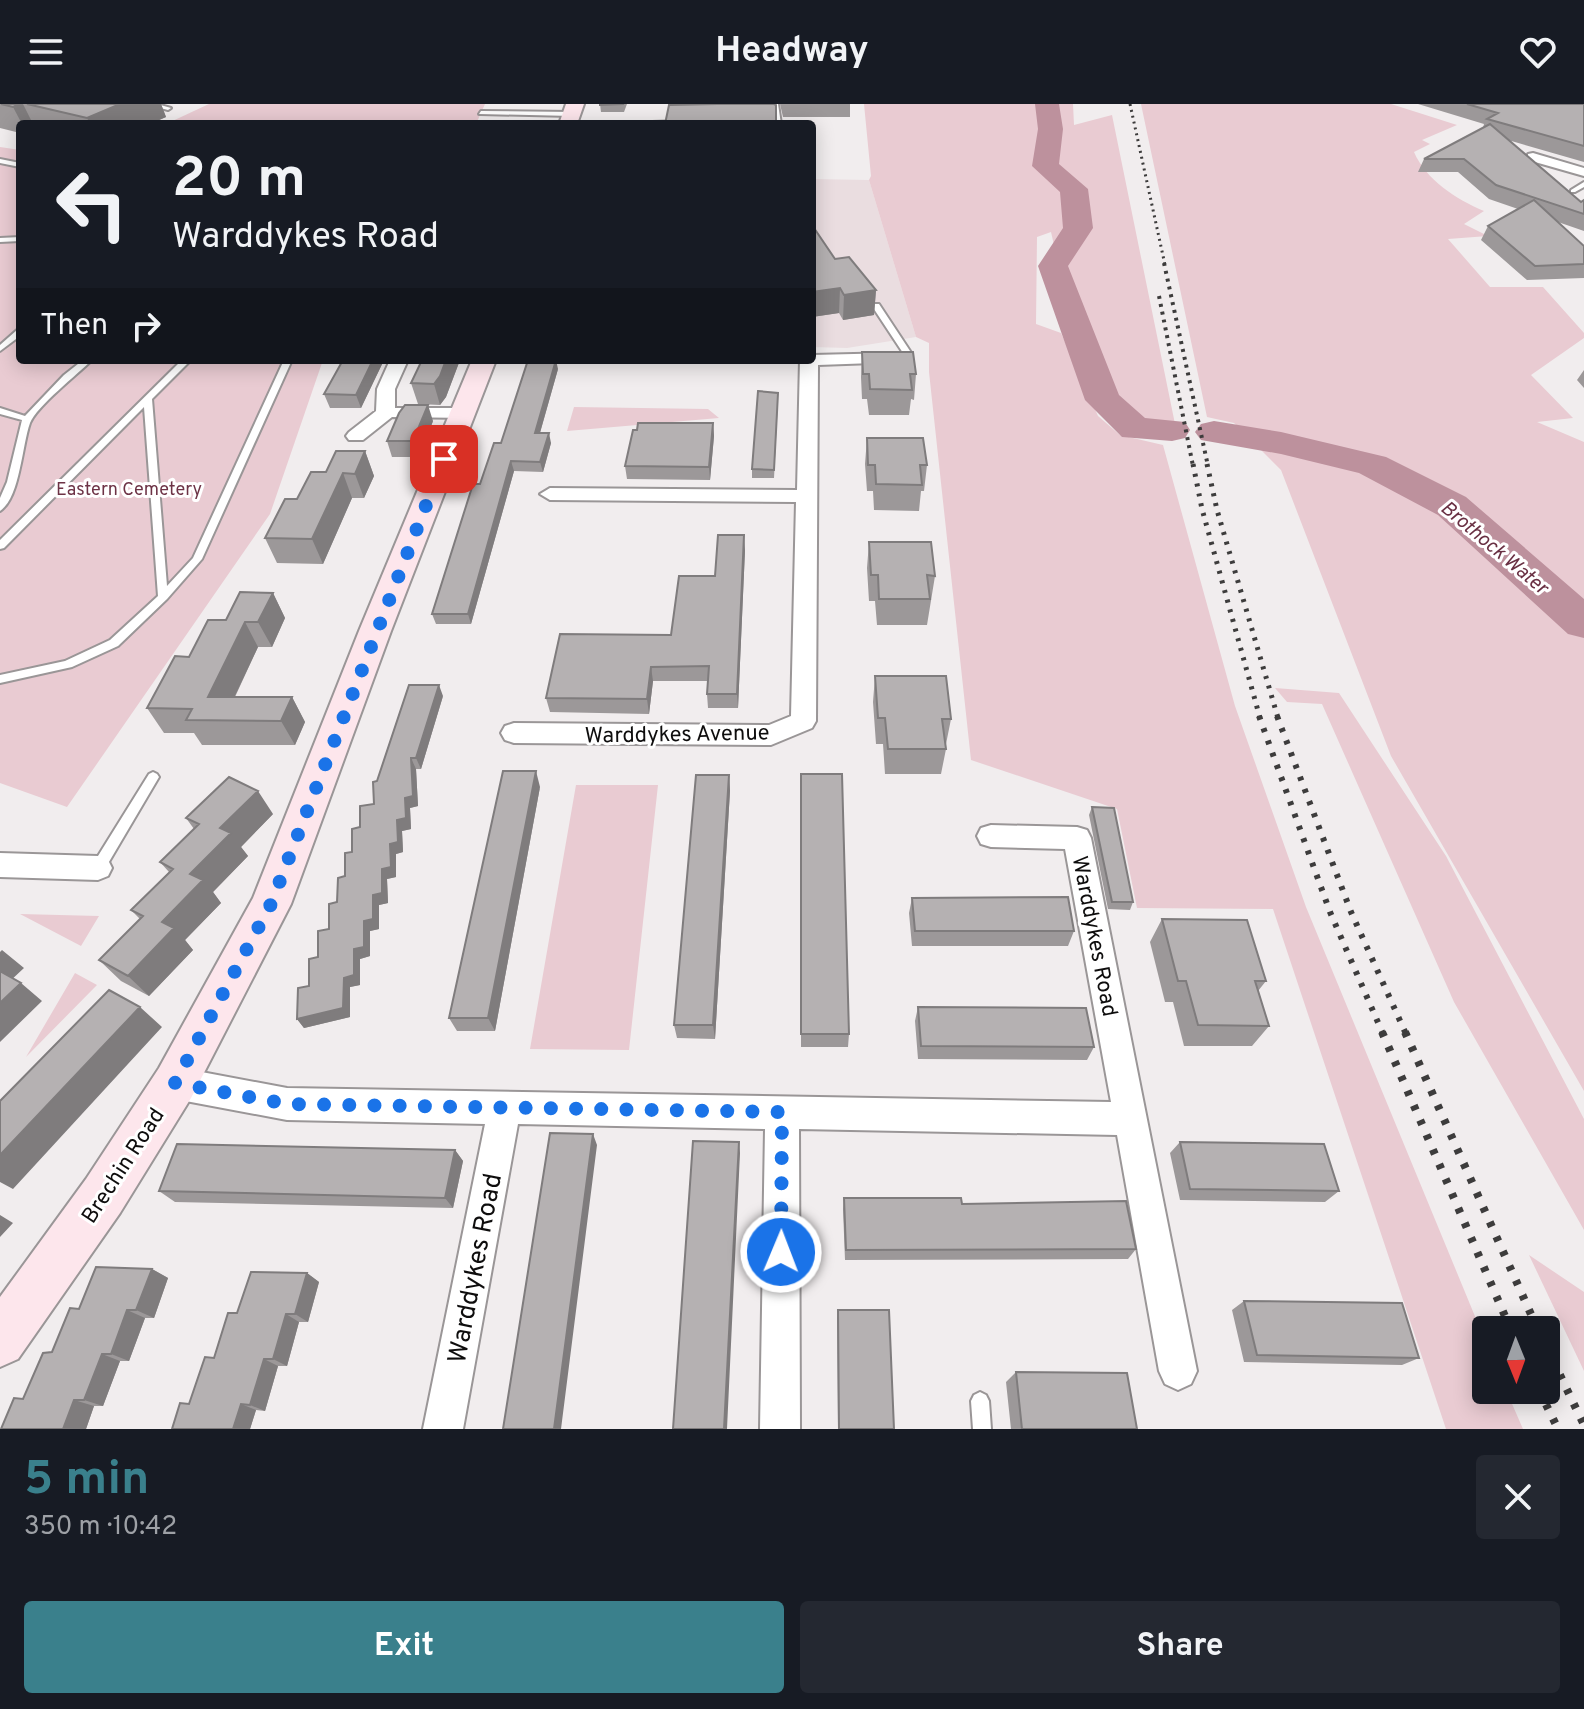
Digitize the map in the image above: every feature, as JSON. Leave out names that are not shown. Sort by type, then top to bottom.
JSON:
[{"type":"street","points":[[1533,157],[1584,172]]},
{"type":"street","name":"Warddykes Avenue","points":[[816,360],[890,360],[908,354]]},
{"type":"street","points":[[385,413],[386,389],[397,364]]},
{"type":"street","name":"Brechin Road","points":[[0,1341],[103,1196],[175,1083],[271,904],[375,631],[482,364]]},
{"type":"street","name":"Warddykes Avenue","points":[[514,733],[771,735],[803,721],[810,364]]},
{"type":"street","points":[[356,436],[385,413],[462,414]]},
{"type":"street","points":[[550,494],[808,496]]},
{"type":"street","name":"Warddykes Road","points":[[991,836],[1077,838],[1178,1371]]},
{"type":"street","points":[[0,865],[98,868]]},
{"type":"street","points":[[175,1083],[287,1104],[1131,1119]]},
{"type":"street","name":"Warddykes Road","points":[[443,1429],[505,1107]]},
{"type":"street","points":[[780,1429],[782,1112]]},
{"type":"lane","points":[[148,104],[168,108]]},
{"type":"lane","points":[[481,113],[572,114]]},
{"type":"lane","points":[[1573,191],[1584,184]]},
{"type":"lane","points":[[876,306],[908,354]]},
{"type":"lane","points":[[0,349],[16,335]]},
{"type":"lane","points":[[0,508],[12,482],[27,419],[83,364]]},
{"type":"lane","points":[[0,546],[183,364]]},
{"type":"lane","points":[[3,678],[68,664],[114,643],[163,597],[197,559],[286,364]]},
{"type":"lane","points":[[148,398],[163,597]]},
{"type":"lane","points":[[0,411],[27,419]]},
{"type":"lane","points":[[98,868],[153,777]]},
{"type":"lane","points":[[980,1401],[982,1429]]},
{"type":"shaded area","points":[[816,179],[869,180],[916,337],[847,348],[816,347]]},
{"type":"green space","points":[[209,104],[485,104],[478,120],[175,120]]},
{"type":"green space","points":[[864,104],[1073,104],[1074,125],[1112,115],[1175,424],[1138,423],[1110,397],[1059,267],[1051,232],[1037,237],[1036,324],[1061,333],[1098,416],[1120,435],[1163,445],[1235,706],[1306,907],[1475,1316],[1472,1316],[1472,1404],[1512,1404],[1523,1429],[1446,1429],[1273,909],[1137,908],[1117,809],[971,760],[929,372],[929,343],[916,337],[869,180]]},
{"type":"green space","points":[[1141,104],[1391,104],[1457,125],[1422,140],[1430,144],[1414,152],[1426,171],[1443,188],[1484,211],[1464,224],[1488,236],[1448,239],[1490,287],[1543,287],[1584,333],[1584,338],[1531,375],[1573,418],[1537,422],[1584,442],[1584,1091],[1391,756],[1281,470],[1234,423],[1207,417]]},
{"type":"green space","name":"Eastern Cemetery","points":[[0,147],[16,149],[16,364],[322,364],[270,514],[67,807],[0,783]]},
{"type":"green space","points":[[574,407],[708,409],[719,418],[567,431]]},
{"type":"green space","points":[[1275,688],[1339,693],[1446,856],[1584,1119],[1584,1230],[1454,1002],[1322,704],[1287,702]]},
{"type":"green space","points":[[576,785],[658,785],[629,1050],[530,1049]]},
{"type":"green space","points":[[20,914],[99,916],[81,946]]},
{"type":"green space","points":[[75,973],[97,985],[26,1057]]},
{"type":"green space","points":[[1529,1255],[1584,1292],[1584,1371]]},
{"type":"building","points":[[27,104],[120,104],[87,118]]},
{"type":"building","points":[[774,104],[776,120],[666,120],[669,105]]},
{"type":"building","points":[[1467,104],[1584,104],[1584,146],[1487,119],[1498,113]]},
{"type":"building","points":[[1490,124],[1581,202],[1584,200],[1584,214],[1496,185],[1464,159],[1424,159]]},
{"type":"building","points":[[1534,200],[1584,246],[1584,264],[1535,266],[1488,226]]},
{"type":"building","points":[[816,231],[835,259],[849,257],[876,290],[844,295],[840,288],[816,291]]},
{"type":"building","points":[[862,352],[913,352],[916,374],[910,374],[912,390],[870,389],[869,374],[863,374]]},
{"type":"building","points":[[341,364],[371,364],[356,395],[324,394]]},
{"type":"building","points":[[420,364],[444,364],[434,384],[411,383]]},
{"type":"building","points":[[527,364],[555,364],[535,433],[549,433],[540,462],[511,461],[468,614],[432,614],[473,484],[480,484],[494,443],[501,443]]},
{"type":"building","points":[[758,391],[778,393],[774,470],[752,469]]},
{"type":"building","points":[[405,405],[428,405],[413,441],[387,441],[399,413]]},
{"type":"building","points":[[638,423],[713,423],[709,467],[625,466],[633,430],[637,430]]},
{"type":"building","points":[[867,438],[923,438],[927,465],[920,465],[922,485],[876,484],[875,465],[868,465]]},
{"type":"building","points":[[336,451],[365,451],[355,474],[343,473],[312,539],[265,538],[285,499],[297,499],[311,472],[326,472]]},
{"type":"building","points":[[718,535],[744,535],[737,694],[707,694],[709,666],[651,667],[647,699],[546,698],[560,634],[671,635],[679,576],[715,576]]},
{"type":"building","points":[[869,542],[931,542],[935,576],[927,575],[930,599],[879,599],[878,575],[871,575]]},
{"type":"building","points":[[240,592],[273,593],[258,622],[245,622],[208,697],[292,697],[281,721],[186,720],[192,709],[147,708],[175,656],[189,657],[208,620],[226,620]]},
{"type":"building","points":[[875,676],[946,676],[951,719],[942,719],[946,749],[888,749],[885,718],[878,718]]},
{"type":"building","points":[[409,685],[439,685],[416,758],[411,758],[413,796],[405,798],[406,818],[397,820],[398,842],[390,844],[391,867],[382,869],[382,893],[373,895],[373,919],[364,921],[364,947],[354,949],[354,975],[344,978],[343,1008],[297,1019],[298,988],[309,986],[309,959],[318,957],[318,931],[329,929],[329,904],[337,902],[338,878],[345,876],[345,853],[352,852],[352,829],[360,827],[360,806],[374,804],[373,782],[377,781]]},
{"type":"building","points":[[503,771],[536,771],[488,1018],[449,1018]]},
{"type":"building","points":[[801,774],[842,774],[849,1034],[801,1034]]},
{"type":"building","points":[[696,775],[729,775],[713,1025],[674,1025]]},
{"type":"building","points":[[229,777],[258,791],[220,828],[231,833],[190,874],[203,880],[162,922],[174,928],[128,976],[99,960],[143,916],[131,910],[173,869],[160,862],[199,824],[186,818]]},
{"type":"building","points":[[1092,807],[1114,808],[1133,902],[1112,902]]},
{"type":"building","points":[[1068,897],[1074,931],[915,931],[912,898]]},
{"type":"building","points":[[1162,919],[1247,920],[1266,981],[1255,981],[1269,1026],[1198,1025],[1186,981],[1178,981]]},
{"type":"building","points":[[0,971],[21,983],[0,1003]]},
{"type":"building","points":[[109,990],[140,1007],[0,1155],[0,1101]]},
{"type":"building","points":[[918,1007],[1086,1008],[1094,1047],[921,1046]]},
{"type":"building","points":[[550,1133],[593,1134],[554,1429],[503,1429]]},
{"type":"building","points":[[693,1141],[739,1142],[724,1429],[673,1429]]},
{"type":"building","points":[[1180,1142],[1324,1144],[1339,1191],[1190,1189]]},
{"type":"building","points":[[177,1144],[455,1150],[445,1198],[159,1191]]},
{"type":"building","points":[[844,1198],[961,1198],[962,1204],[1126,1201],[1136,1249],[846,1250]]},
{"type":"building","points":[[96,1267],[152,1269],[136,1310],[127,1310],[111,1354],[102,1354],[84,1400],[74,1400],[63,1429],[1,1429],[14,1398],[23,1399],[43,1353],[52,1352],[70,1308],[79,1309]]},
{"type":"building","points":[[251,1272],[307,1273],[295,1314],[286,1314],[273,1359],[264,1359],[250,1405],[241,1404],[233,1429],[172,1429],[180,1403],[189,1404],[205,1357],[214,1358],[228,1313],[237,1313]]},
{"type":"building","points":[[1244,1301],[1402,1303],[1419,1358],[1257,1355]]},
{"type":"building","points":[[838,1310],[889,1310],[894,1429],[839,1429]]},
{"type":"building","points":[[1016,1372],[1127,1373],[1137,1429],[1022,1429]]},
{"type":"waterway","name":"Brothock Water","points":[[1047,104],[1050,129],[1045,166],[1074,189],[1078,228],[1053,266],[1103,400],[1135,429],[1172,430]]},
{"type":"waterway","name":"Brothock Water","points":[[1214,432],[1281,443],[1372,465],[1452,506],[1584,623]]},
{"type":"railway","points":[[1130,104],[1165,265]]},
{"type":"railway","points":[[1164,263],[1208,466]]},
{"type":"railway","points":[[1159,296],[1193,466]]},
{"type":"railway","points":[[1193,464],[1202,509],[1260,718]]},
{"type":"railway","points":[[1207,464],[1217,510],[1278,718]]},
{"type":"railway","points":[[1259,716],[1330,912],[1383,1034]]},
{"type":"railway","points":[[1277,716],[1351,912],[1406,1034]]},
{"type":"railway","points":[[1382,1032],[1505,1316]]},
{"type":"railway","points":[[1405,1032],[1532,1316]]},
{"type":"railway","points":[[1560,1375],[1584,1425]]},
{"type":"railway","points":[[1546,1404],[1558,1429]]},
{"type":"route","points":[[444,459],[271,904],[175,1083],[287,1104],[782,1112],[781,1252]]}]
